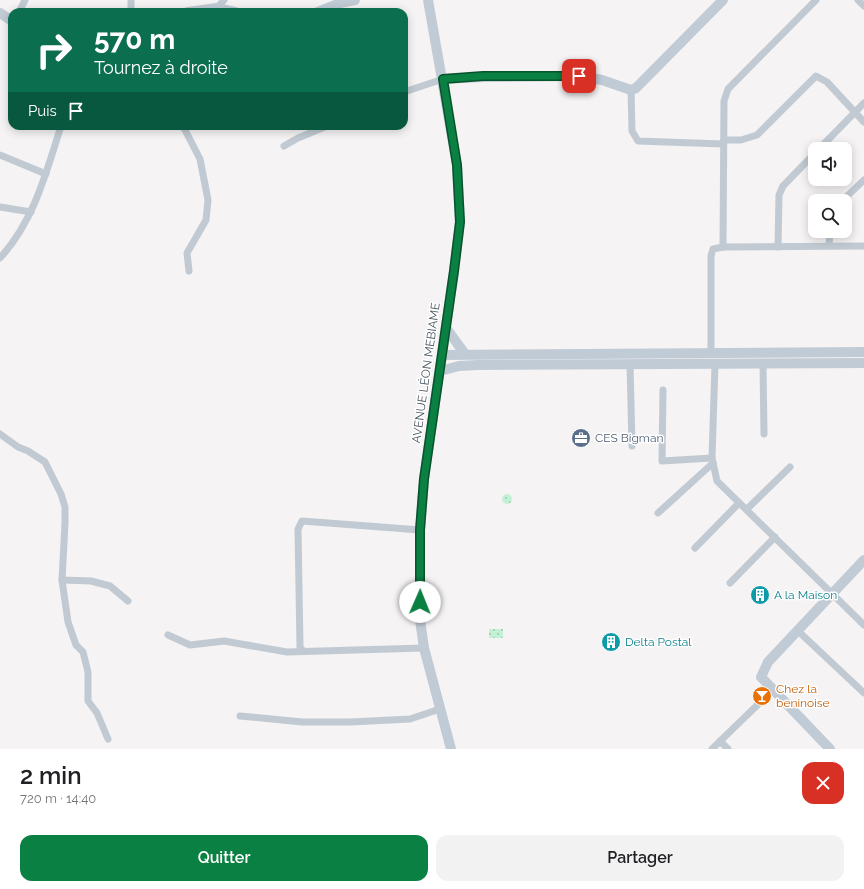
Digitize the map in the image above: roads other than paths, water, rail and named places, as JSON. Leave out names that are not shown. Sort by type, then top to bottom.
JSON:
[{"type":"street","points":[[217,8],[224,0]]},
{"type":"street","points":[[330,8],[354,0]]},
{"type":"street","name":"AVENUE LÉON MEBIAME","points":[[428,0],[457,165],[460,207],[454,271],[425,472],[420,530],[420,620],[424,648],[451,749]]},
{"type":"street","points":[[408,91],[443,79],[483,76],[579,76],[602,80],[623,89],[631,90],[636,88],[722,0]]},
{"type":"street","points":[[723,247],[724,101],[728,89],[816,0]]},
{"type":"street","points":[[858,0],[864,6]]},
{"type":"street","points":[[631,90],[632,131],[638,141],[724,142],[741,140],[757,135],[816,76],[827,82],[864,122]]},
{"type":"street","points":[[826,142],[864,103]]},
{"type":"street","points":[[0,258],[12,244],[31,212],[46,174],[60,130]]},
{"type":"street","points":[[185,130],[200,159],[208,200],[206,220],[187,253],[189,271]]},
{"type":"street","points":[[284,146],[317,130]]},
{"type":"street","points":[[0,155],[46,174]]},
{"type":"street","points":[[778,247],[779,195],[783,186],[808,160]]},
{"type":"street","points":[[849,194],[864,180]]},
{"type":"street","points":[[0,207],[31,212]]},
{"type":"street","points":[[829,246],[830,238]]},
{"type":"street","points":[[711,354],[711,256],[713,249],[723,247],[864,246]]},
{"type":"street","points":[[446,328],[465,354]]},
{"type":"street","points":[[442,355],[864,352]]},
{"type":"street","points":[[440,371],[459,366],[477,365],[864,363]]},
{"type":"street","points":[[630,364],[632,446]]},
{"type":"street","points":[[715,364],[712,461],[717,481],[864,625]]},
{"type":"street","points":[[763,364],[764,434]]},
{"type":"street","points":[[663,390],[662,461],[712,461]]},
{"type":"street","points":[[0,434],[18,447],[28,451],[45,462],[58,487],[65,507],[62,580],[68,622],[76,645],[83,652],[88,672],[88,701],[97,713],[108,739]]},
{"type":"street","points":[[658,513],[712,461]]},
{"type":"street","points":[[747,509],[790,467]]},
{"type":"street","points":[[695,548],[739,503]]},
{"type":"street","points":[[303,651],[300,647],[298,592],[298,529],[300,522],[420,530]]},
{"type":"street","points":[[730,583],[775,538]]},
{"type":"street","points":[[830,749],[761,677],[768,662],[797,630],[833,595],[864,560]]},
{"type":"street","points":[[62,580],[91,581],[110,586],[128,601]]},
{"type":"street","points":[[797,630],[864,693]]},
{"type":"street","points":[[168,635],[190,646],[224,641],[267,650],[287,652],[424,648]]},
{"type":"street","points":[[712,749],[773,690]]},
{"type":"street","points":[[240,716],[302,722],[351,722],[410,719],[440,710]]},
{"type":"street","points":[[720,741],[728,749]]},
{"type":"place","name":"CES Bigman","points":[[581,438]]},
{"type":"place","name":"A la Maison","points":[[760,595]]},
{"type":"place","name":"Delta Postal","points":[[611,642]]},
{"type":"place","name":"Chez la beninoise","points":[[762,696]]}]
